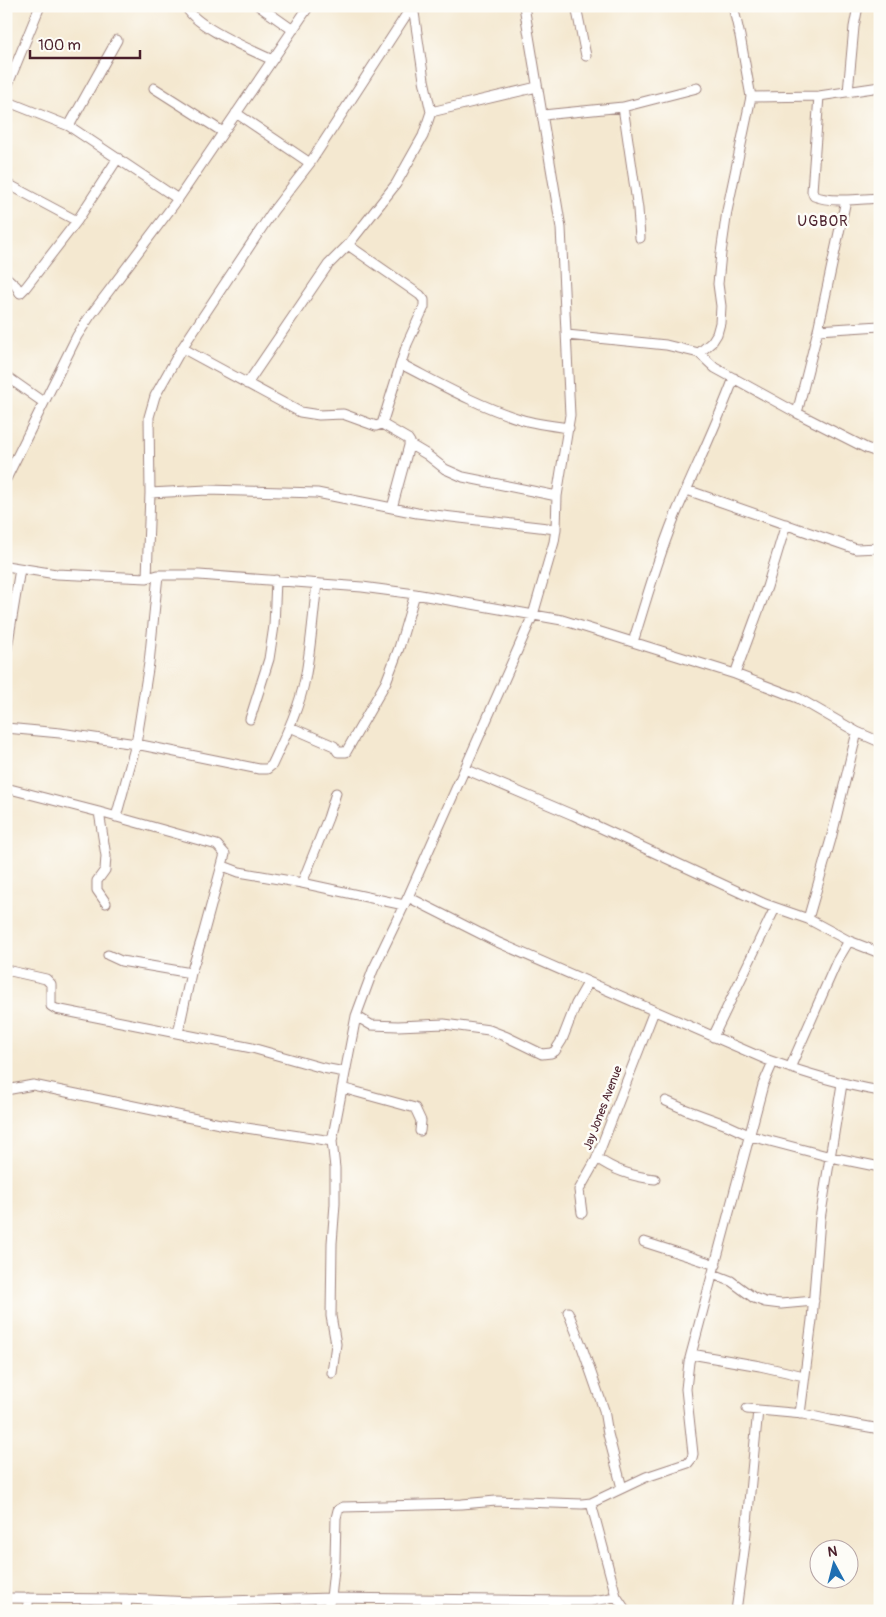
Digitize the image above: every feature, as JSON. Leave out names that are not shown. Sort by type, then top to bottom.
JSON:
[{"type":"street","points":[[6,89],[40,6]]},
{"type":"street","points":[[186,6],[188,12],[206,26],[272,60]]},
{"type":"street","points":[[259,6],[293,30]]},
{"type":"street","points":[[6,479],[77,336],[178,199],[310,6]]},
{"type":"street","points":[[247,384],[328,265],[348,245],[396,184],[423,136],[431,112],[424,80],[413,6]]},
{"type":"street","points":[[147,578],[150,493],[149,417],[155,396],[182,348],[273,211],[310,163],[413,6]]},
{"type":"street","points":[[332,1373],[336,1344],[331,1316],[335,1195],[332,1141],[356,1016],[373,970],[406,901],[533,614],[554,542],[556,528],[557,496],[569,428],[567,335],[561,228],[524,6]]},
{"type":"street","points":[[576,6],[586,56]]},
{"type":"street","points":[[700,353],[712,342],[720,323],[721,306],[718,284],[721,253],[727,211],[751,97],[733,6]]},
{"type":"street","points":[[848,92],[854,27],[858,6]]},
{"type":"street","points":[[69,126],[117,40]]},
{"type":"street","points":[[431,112],[537,87]]},
{"type":"street","points":[[751,97],[819,96],[880,87]]},
{"type":"street","points":[[154,88],[223,132]]},
{"type":"street","points":[[543,115],[624,107],[697,88]]},
{"type":"street","points":[[819,96],[812,192],[814,196],[846,200],[880,198]]},
{"type":"street","points":[[6,102],[69,126],[178,199]]},
{"type":"street","points":[[624,107],[638,209],[640,238]]},
{"type":"street","points":[[236,113],[310,163]]},
{"type":"street","points":[[6,278],[16,286],[20,293],[77,221],[118,158]]},
{"type":"street","points":[[6,183],[77,221]]},
{"type":"street","points":[[797,413],[818,330],[846,200]]},
{"type":"street","points":[[348,245],[420,295],[424,300],[424,307],[407,344],[382,424]]},
{"type":"street","points":[[818,330],[880,326]]},
{"type":"street","points":[[567,335],[666,345],[700,353],[715,368],[797,413],[866,448],[880,453]]},
{"type":"street","points":[[182,348],[300,412],[318,415],[343,414],[376,426],[382,424],[408,439],[410,444],[426,454],[445,470],[463,477],[557,496]]},
{"type":"street","points":[[401,364],[465,397],[520,419],[569,428]]},
{"type":"street","points":[[6,376],[43,402]]},
{"type":"street","points":[[633,642],[659,560],[677,512],[734,378]]},
{"type":"street","points":[[392,508],[410,444]]},
{"type":"street","points":[[150,493],[207,490],[317,494],[417,513],[556,528]]},
{"type":"street","points":[[687,490],[856,549],[880,548]]},
{"type":"street","points":[[734,674],[767,587],[786,524]]},
{"type":"street","points":[[6,566],[56,574],[147,578],[158,575],[199,575],[276,580],[415,594],[533,614],[562,620],[734,674],[798,698],[857,732],[880,742]]},
{"type":"street","points":[[6,654],[20,569]]},
{"type":"street","points":[[116,817],[136,744],[149,663],[158,575]]},
{"type":"street","points":[[250,720],[269,659],[274,626],[276,580]]},
{"type":"street","points":[[6,728],[60,733],[136,744],[267,769],[272,765],[290,727],[305,679],[317,584]]},
{"type":"street","points":[[290,727],[334,746],[338,752],[346,752],[386,682],[399,648],[415,594]]},
{"type":"street","points":[[808,919],[831,839],[857,732]]},
{"type":"street","points":[[465,769],[573,815],[775,908],[808,919],[849,941],[880,952]]},
{"type":"street","points":[[6,788],[217,845],[225,854],[191,973],[178,1033]]},
{"type":"street","points":[[302,883],[336,793]]},
{"type":"street","points":[[100,812],[106,856],[105,870],[97,880],[97,890],[106,903]]},
{"type":"street","points":[[223,866],[239,872],[406,901],[773,1062],[842,1084],[880,1091]]},
{"type":"street","points":[[713,1037],[775,908]]},
{"type":"street","points":[[790,1068],[837,961],[849,941]]},
{"type":"street","points":[[108,955],[121,961],[191,973]]},
{"type":"street","points":[[6,970],[46,979],[51,984],[51,1006],[56,1009],[252,1048],[345,1072]]},
{"type":"street","points":[[356,1016],[371,1025],[444,1024],[489,1030],[546,1055],[555,1051],[562,1040],[576,1004],[588,982]]},
{"type":"street","name":"Jay Jones Avenue","points":[[582,1213],[579,1190],[597,1158],[654,1011]]},
{"type":"street","points":[[326,1611],[331,1598],[335,1560],[336,1518],[338,1510],[344,1507],[462,1504],[496,1500],[548,1504],[591,1503],[646,1477],[688,1463],[692,1458],[693,1447],[686,1389],[691,1354],[764,1085],[773,1062]]},
{"type":"street","points":[[800,1414],[814,1301],[820,1220],[842,1084]]},
{"type":"street","points":[[6,1090],[33,1085],[220,1124],[332,1141]]},
{"type":"street","points":[[342,1088],[414,1108],[421,1121],[420,1131]]},
{"type":"street","points":[[666,1101],[728,1124],[751,1136],[831,1157],[880,1167]]},
{"type":"street","points":[[597,1158],[609,1167],[624,1173],[640,1178],[655,1179]]},
{"type":"street","points":[[644,1242],[714,1269],[754,1298],[781,1304],[814,1301]]},
{"type":"street","points":[[568,1312],[604,1410],[622,1488]]},
{"type":"street","points":[[691,1354],[804,1376]]},
{"type":"street","points":[[747,1409],[800,1414],[880,1429]]},
{"type":"street","points":[[736,1611],[745,1543],[758,1410]]},
{"type":"street","points":[[591,1503],[616,1596],[626,1611]]},
{"type":"street","points":[[6,1598],[127,1599],[192,1602],[331,1598],[590,1601],[616,1596]]},
{"type":"street","points":[[28,1598],[28,1611]]},
{"type":"street","points":[[126,1611],[127,1599]]},
{"type":"district","name":"UGBOR","points":[[823,221]]}]
